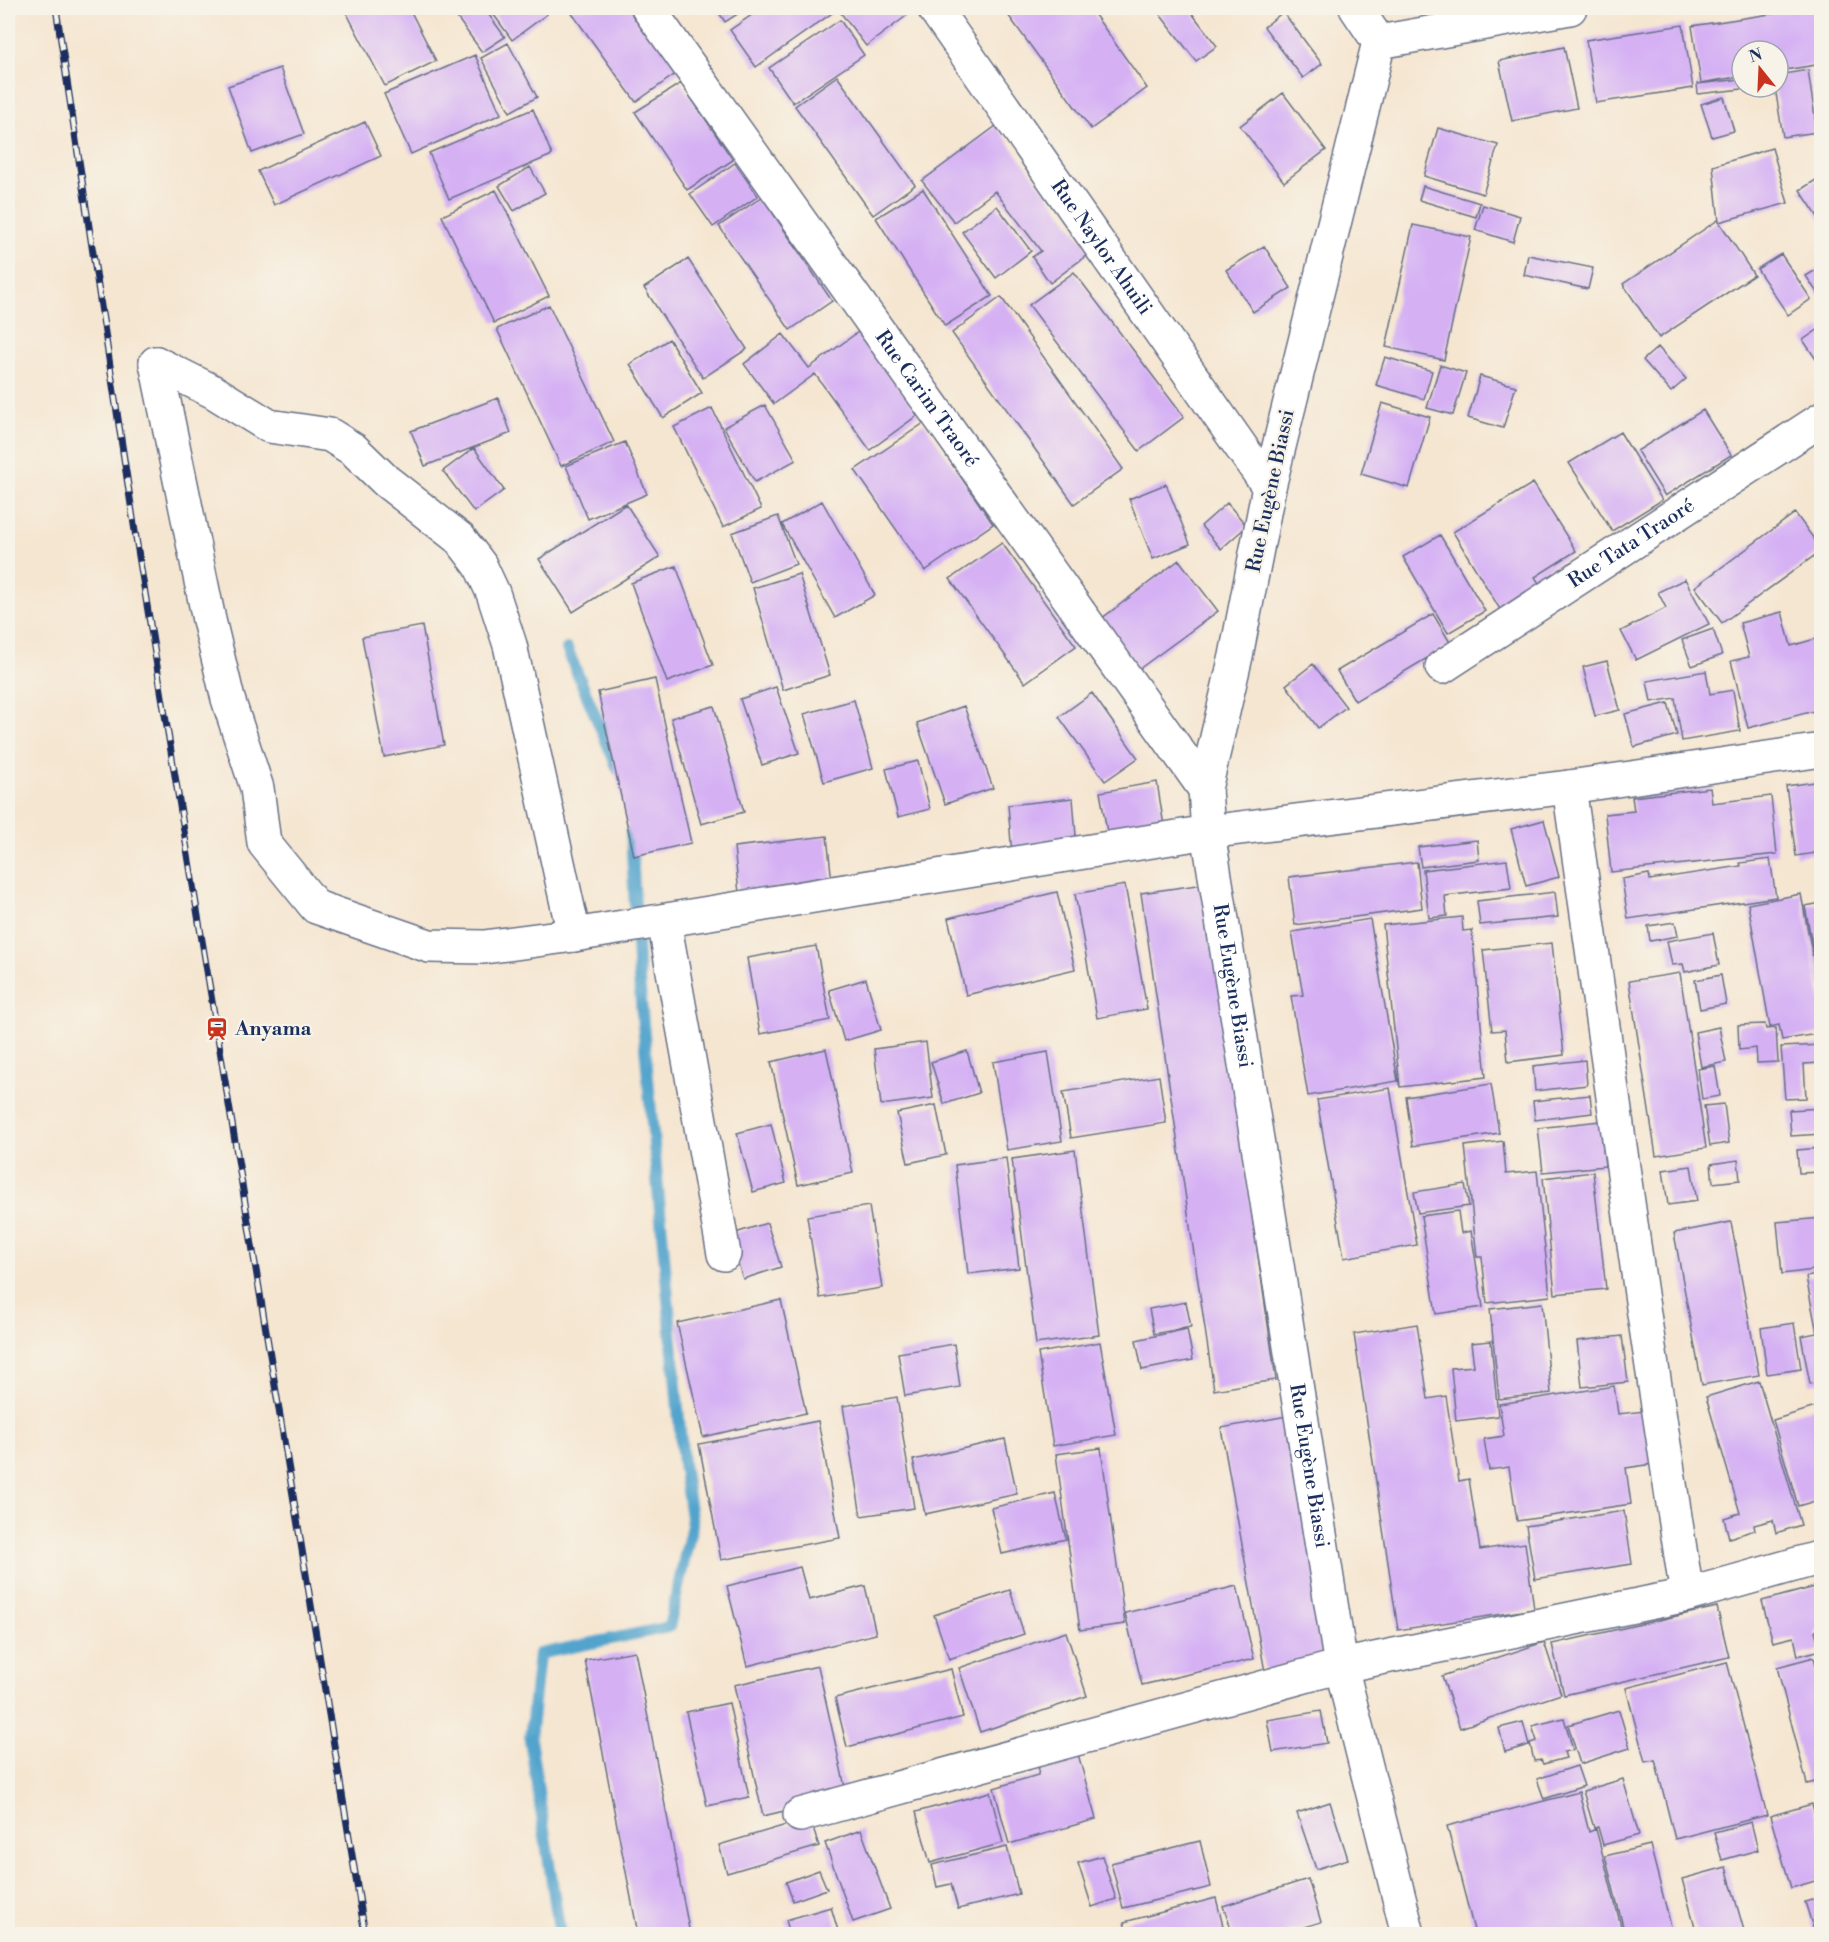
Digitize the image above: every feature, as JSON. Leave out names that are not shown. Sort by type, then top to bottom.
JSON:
[{"type":"street","name":"Rue Carim Traoré","points":[[648,8],[1205,789]]},
{"type":"street","name":"Rue Naylor Ahuili","points":[[934,8],[1269,487]]},
{"type":"street","points":[[1356,8],[1379,42],[1570,8]]},
{"type":"street","name":"Rue Eugène Biassi","points":[[1379,42],[1269,487],[1236,656],[1205,789],[1208,832],[1341,1666],[1408,1935]]},
{"type":"street","points":[[574,935],[510,645],[493,593],[480,565],[460,539],[386,481],[370,464],[330,435],[269,426],[214,392],[156,363],[209,620],[228,699],[257,788],[264,843],[316,907],[429,946],[484,947],[574,935],[1208,832],[1569,787],[1821,750]]},
{"type":"street","name":"Rue Tata Traoré","points":[[1442,667],[1821,419]]},
{"type":"street","points":[[1569,787],[1642,1301],[1688,1595]]},
{"type":"street","points":[[664,921],[724,1254]]},
{"type":"street","points":[[800,1815],[1341,1666],[1688,1595],[1821,1557]]},
{"type":"building","points":[[344,8],[409,8],[436,61],[385,86]]},
{"type":"building","points":[[450,8],[484,8],[505,37],[482,52]]},
{"type":"building","points":[[489,8],[542,8],[547,14],[512,40]]},
{"type":"building","points":[[568,8],[636,8],[681,70],[636,102]]},
{"type":"building","points":[[716,8],[747,8],[725,22]]},
{"type":"building","points":[[762,8],[828,8],[832,13],[756,67],[730,30]]},
{"type":"building","points":[[837,8],[903,8],[909,14],[866,46]]},
{"type":"building","points":[[1003,8],[1090,8],[1147,88],[1091,129]]},
{"type":"building","points":[[1155,8],[1188,8],[1217,46],[1196,61]]},
{"type":"building","points":[[1819,8],[1822,22],[1822,64],[1790,69],[1790,39],[1730,39],[1730,78],[1701,83],[1692,26]]},
{"type":"building","points":[[1283,12],[1322,64],[1303,78],[1264,27]]},
{"type":"building","points":[[840,20],[864,55],[793,103],[769,68]]},
{"type":"building","points":[[1683,25],[1693,88],[1596,103],[1586,40]]},
{"type":"building","points":[[508,43],[537,97],[510,112],[481,58]]},
{"type":"building","points":[[1564,47],[1577,108],[1512,121],[1499,61]]},
{"type":"building","points":[[475,55],[501,114],[411,154],[384,94]]},
{"type":"building","points":[[280,68],[304,134],[252,153],[228,86]]},
{"type":"building","points":[[1808,70],[1817,132],[1783,137],[1777,99],[1790,99],[1790,73]]},
{"type":"building","points":[[837,76],[915,185],[873,215],[795,106]]},
{"type":"building","points":[[1730,80],[1730,90],[1698,94],[1697,84]]},
{"type":"building","points":[[681,83],[733,160],[687,190],[635,112]]},
{"type":"building","points":[[1283,93],[1326,150],[1284,182],[1240,126]]},
{"type":"building","points":[[1724,97],[1734,131],[1712,137],[1701,104]]},
{"type":"building","points":[[533,109],[552,155],[449,199],[429,153]]},
{"type":"building","points":[[365,122],[381,156],[274,205],[258,171]]},
{"type":"building","points":[[996,126],[1091,252],[1050,283],[1032,257],[1041,251],[995,191],[954,222],[922,181]]},
{"type":"building","points":[[1438,128],[1498,145],[1483,194],[1424,176]]},
{"type":"building","points":[[1772,148],[1788,203],[1719,222],[1713,166]]},
{"type":"building","points":[[735,163],[758,196],[713,227],[690,194]]},
{"type":"building","points":[[530,167],[545,193],[514,211],[499,186]]},
{"type":"building","points":[[1822,176],[1822,223],[1800,190]]},
{"type":"building","points":[[1423,186],[1480,203],[1476,217],[1419,200]]},
{"type":"building","points":[[923,189],[992,296],[945,326],[876,218]]},
{"type":"building","points":[[496,190],[549,296],[494,323],[442,216]]},
{"type":"building","points":[[762,197],[832,301],[790,330],[719,226]]},
{"type":"building","points":[[1483,205],[1520,216],[1513,242],[1475,230]]},
{"type":"building","points":[[997,206],[1031,251],[996,278],[962,232]]},
{"type":"building","points":[[1718,220],[1754,275],[1659,338],[1623,284]]},
{"type":"building","points":[[1413,225],[1471,237],[1444,360],[1386,347]]},
{"type":"building","points":[[1264,246],[1291,288],[1253,312],[1226,270]]},
{"type":"building","points":[[1781,254],[1811,299],[1788,315],[1757,269]]},
{"type":"building","points":[[1528,255],[1593,268],[1588,289],[1524,275]]},
{"type":"building","points":[[688,259],[747,349],[703,378],[644,288]]},
{"type":"building","points":[[1822,266],[1822,300],[1806,276]]},
{"type":"building","points":[[1074,272],[1184,417],[1139,451],[1029,305]]},
{"type":"building","points":[[1001,297],[1123,469],[1074,504],[952,333]]},
{"type":"building","points":[[549,305],[614,442],[561,466],[497,329]]},
{"type":"building","points":[[1822,327],[1822,368],[1803,340]]},
{"type":"building","points":[[858,332],[919,414],[870,450],[815,374],[774,404],[744,364],[783,334],[809,368]]},
{"type":"building","points":[[669,339],[702,393],[663,418],[630,364]]},
{"type":"building","points":[[1658,347],[1686,379],[1671,392],[1643,360]]},
{"type":"building","points":[[1385,357],[1432,371],[1424,399],[1376,385]]},
{"type":"building","points":[[1440,365],[1466,373],[1453,415],[1427,408]]},
{"type":"building","points":[[1480,376],[1516,386],[1503,428],[1468,418]]},
{"type":"building","points":[[498,398],[511,433],[425,466],[411,431]]},
{"type":"building","points":[[1382,403],[1430,417],[1409,488],[1361,474]]},
{"type":"building","points":[[765,405],[796,460],[755,482],[724,427]]},
{"type":"building","points":[[712,408],[761,509],[723,527],[674,427]]},
{"type":"building","points":[[1703,410],[1731,455],[1665,496],[1637,451]]},
{"type":"building","points":[[924,423],[993,524],[925,571],[855,470]]},
{"type":"building","points":[[1620,432],[1662,500],[1612,531],[1569,463]]},
{"type":"building","points":[[625,442],[647,494],[588,519],[566,466]]},
{"type":"building","points":[[474,448],[504,490],[474,512],[443,471]]},
{"type":"building","points":[[1533,483],[1576,551],[1535,577],[1544,591],[1504,616],[1453,532]]},
{"type":"building","points":[[1166,484],[1190,544],[1153,559],[1129,499]]},
{"type":"building","points":[[822,501],[875,595],[835,618],[782,524]]},
{"type":"building","points":[[1227,503],[1247,526],[1221,549],[1201,526]]},
{"type":"building","points":[[626,504],[660,557],[573,612],[539,559]]},
{"type":"building","points":[[1795,513],[1822,550],[1722,623],[1695,587]]},
{"type":"building","points":[[778,516],[796,564],[750,582],[732,533]]},
{"type":"building","points":[[1440,535],[1485,611],[1448,633],[1403,557]]},
{"type":"building","points":[[1002,543],[1076,646],[1025,683],[950,579]]},
{"type":"building","points":[[1179,560],[1218,611],[1139,669],[1101,619]]},
{"type":"building","points":[[676,566],[713,665],[667,682],[631,583]]},
{"type":"building","points":[[799,574],[830,675],[783,690],[753,588]]},
{"type":"building","points":[[1685,579],[1709,624],[1636,660],[1621,631],[1666,608],[1658,592]]},
{"type":"building","points":[[1782,612],[1791,646],[1815,639],[1822,664],[1822,709],[1748,728],[1731,661],[1749,657],[1740,623]]},
{"type":"building","points":[[1433,614],[1451,644],[1355,701],[1337,671]]},
{"type":"building","points":[[422,626],[444,745],[384,757],[362,637]]},
{"type":"building","points":[[1713,629],[1722,655],[1692,666],[1682,640]]},
{"type":"building","points":[[1607,661],[1620,710],[1595,716],[1583,667]]},
{"type":"building","points":[[1313,664],[1346,707],[1318,728],[1286,685]]},
{"type":"building","points":[[1706,671],[1710,694],[1733,690],[1740,731],[1682,741],[1675,698],[1651,702],[1647,681]]},
{"type":"building","points":[[655,679],[691,843],[634,856],[598,692]]},
{"type":"building","points":[[776,687],[799,753],[762,765],[740,699]]},
{"type":"building","points":[[1092,693],[1138,758],[1105,781],[1059,717]]},
{"type":"building","points":[[854,700],[873,768],[824,782],[804,714]]},
{"type":"building","points":[[1668,703],[1677,735],[1634,747],[1625,714]]},
{"type":"building","points":[[714,706],[744,812],[701,824],[671,718]]},
{"type":"building","points":[[964,706],[993,788],[945,804],[917,723]]},
{"type":"building","points":[[918,761],[930,809],[898,817],[886,769]]},
{"type":"building","points":[[1822,781],[1822,852],[1796,856],[1786,786]]},
{"type":"building","points":[[1157,782],[1164,826],[1108,837],[1100,792]]},
{"type":"building","points":[[1710,788],[1712,803],[1771,796],[1777,854],[1611,872],[1605,814],[1634,811],[1632,797]]},
{"type":"building","points":[[1073,798],[1077,849],[1012,855],[1008,805]]},
{"type":"building","points":[[1544,820],[1559,877],[1526,886],[1511,829]]},
{"type":"building","points":[[827,836],[832,882],[739,893],[734,847]]},
{"type":"building","points":[[1477,840],[1479,860],[1421,867],[1418,847]]},
{"type":"building","points":[[1770,859],[1776,897],[1628,919],[1622,879],[1649,874],[1650,880],[1741,866],[1740,863]]},
{"type":"building","points":[[1507,860],[1511,888],[1445,896],[1447,916],[1429,918],[1423,870]]},
{"type":"building","points":[[1417,862],[1422,908],[1295,925],[1289,877]]},
{"type":"building","points":[[1204,884],[1276,1380],[1214,1390],[1141,893]]},
{"type":"building","points":[[1125,885],[1147,1009],[1097,1018],[1075,894]]},
{"type":"building","points":[[1057,892],[1075,969],[966,995],[948,918]]},
{"type":"building","points":[[1555,892],[1558,917],[1480,925],[1477,901]]},
{"type":"building","points":[[1801,894],[1822,1006],[1822,1033],[1782,1040],[1779,1025],[1770,1027],[1748,904]]},
{"type":"building","points":[[1822,903],[1822,987],[1820,987],[1805,906]]},
{"type":"building","points":[[1462,917],[1463,931],[1472,930],[1486,1077],[1400,1087],[1383,925]]},
{"type":"building","points":[[1370,919],[1398,1081],[1308,1096],[1291,996],[1303,995],[1292,932]]},
{"type":"building","points":[[1675,922],[1678,936],[1650,941],[1648,926]]},
{"type":"building","points":[[1713,933],[1719,965],[1685,972],[1683,964],[1672,965],[1667,941]]},
{"type":"building","points":[[1552,943],[1564,1055],[1508,1062],[1505,1030],[1492,1031],[1483,950]]},
{"type":"building","points":[[816,946],[830,1020],[760,1034],[747,958]]},
{"type":"building","points":[[1680,973],[1706,1148],[1656,1156],[1629,981]]},
{"type":"building","points":[[1721,975],[1726,1004],[1700,1009],[1695,980]]},
{"type":"building","points":[[866,979],[881,1030],[844,1041],[829,990]]},
{"type":"building","points":[[1765,1024],[1766,1029],[1776,1028],[1778,1062],[1757,1063],[1756,1048],[1739,1050],[1738,1025]]},
{"type":"building","points":[[1719,1027],[1726,1062],[1701,1067],[1695,1032]]},
{"type":"building","points":[[926,1042],[933,1098],[881,1105],[874,1049]]},
{"type":"building","points":[[1822,1045],[1822,1063],[1804,1064],[1806,1098],[1785,1099],[1781,1047]]},
{"type":"building","points":[[826,1049],[853,1173],[798,1185],[771,1062]]},
{"type":"building","points":[[967,1051],[979,1093],[944,1104],[931,1062]]},
{"type":"building","points":[[1048,1052],[1062,1141],[1007,1150],[993,1062]]},
{"type":"building","points":[[1585,1060],[1587,1085],[1535,1091],[1533,1066]]},
{"type":"building","points":[[1715,1066],[1720,1096],[1702,1099],[1698,1069]]},
{"type":"building","points":[[1159,1076],[1166,1123],[1071,1138],[1063,1092]]},
{"type":"building","points":[[1491,1084],[1499,1133],[1413,1146],[1406,1097]]},
{"type":"building","points":[[1390,1088],[1417,1245],[1344,1258],[1317,1100]]},
{"type":"building","points":[[1590,1095],[1592,1113],[1535,1120],[1533,1101]]},
{"type":"building","points":[[1724,1104],[1729,1143],[1710,1146],[1704,1106]]},
{"type":"building","points":[[936,1105],[946,1155],[908,1163],[897,1113]]},
{"type":"building","points":[[1822,1108],[1822,1134],[1791,1136],[1789,1110]]},
{"type":"building","points":[[1600,1121],[1605,1166],[1543,1172],[1538,1128]]},
{"type":"building","points":[[771,1124],[786,1183],[753,1192],[737,1133]]},
{"type":"building","points":[[1503,1141],[1506,1174],[1537,1171],[1550,1296],[1487,1303],[1482,1257],[1477,1257],[1465,1146]]},
{"type":"building","points":[[1822,1148],[1822,1172],[1799,1173],[1797,1150]]},
{"type":"building","points":[[1075,1150],[1099,1335],[1036,1344],[1012,1159]]},
{"type":"building","points":[[1006,1158],[1019,1268],[968,1274],[955,1165]]},
{"type":"building","points":[[1738,1160],[1740,1180],[1713,1183],[1711,1164]]},
{"type":"building","points":[[1691,1166],[1697,1201],[1668,1205],[1663,1170]]},
{"type":"building","points":[[1593,1172],[1606,1289],[1555,1294],[1543,1178]]},
{"type":"building","points":[[1465,1184],[1469,1206],[1418,1213],[1414,1192]]},
{"type":"building","points":[[869,1206],[882,1288],[820,1298],[807,1216]]},
{"type":"building","points":[[1458,1211],[1461,1233],[1471,1231],[1483,1307],[1436,1314],[1421,1216]]},
{"type":"building","points":[[1822,1218],[1822,1269],[1782,1274],[1777,1222]]},
{"type":"building","points":[[1731,1222],[1759,1375],[1702,1385],[1674,1233]]},
{"type":"building","points":[[767,1223],[781,1267],[743,1279],[729,1235]]},
{"type":"building","points":[[1822,1274],[1822,1382],[1810,1384],[1801,1336],[1817,1333],[1806,1277]]},
{"type":"building","points":[[781,1300],[806,1413],[703,1437],[677,1323]]},
{"type":"building","points":[[1186,1302],[1191,1327],[1154,1334],[1149,1309]]},
{"type":"building","points":[[1542,1303],[1551,1393],[1499,1399],[1490,1309]]},
{"type":"building","points":[[1794,1323],[1801,1369],[1767,1374],[1761,1328]]},
{"type":"building","points":[[1417,1324],[1428,1399],[1446,1396],[1459,1481],[1469,1479],[1480,1550],[1525,1543],[1534,1609],[1398,1630],[1354,1334]]},
{"type":"building","points":[[1187,1329],[1193,1360],[1142,1370],[1136,1340]]},
{"type":"building","points":[[1622,1336],[1628,1382],[1582,1387],[1577,1341]]},
{"type":"building","points":[[1491,1341],[1498,1416],[1456,1421],[1451,1368],[1474,1366],[1471,1343]]},
{"type":"building","points":[[1100,1342],[1116,1435],[1053,1446],[1038,1353]]},
{"type":"building","points":[[954,1344],[960,1387],[905,1396],[898,1353]]},
{"type":"building","points":[[1759,1381],[1801,1525],[1776,1533],[1773,1520],[1754,1525],[1755,1530],[1729,1538],[1724,1518],[1740,1513],[1706,1397]]},
{"type":"building","points":[[1614,1386],[1618,1414],[1645,1411],[1653,1464],[1626,1468],[1631,1504],[1517,1521],[1509,1467],[1489,1470],[1484,1439],[1504,1436],[1499,1404]]},
{"type":"building","points":[[897,1397],[914,1508],[861,1516],[843,1406]]},
{"type":"building","points":[[1822,1405],[1822,1499],[1798,1506],[1773,1420]]},
{"type":"building","points":[[1287,1416],[1331,1660],[1265,1672],[1221,1428]]},
{"type":"building","points":[[818,1421],[840,1538],[721,1560],[699,1444]]},
{"type":"building","points":[[1005,1439],[1017,1494],[925,1514],[913,1460]]},
{"type":"building","points":[[1101,1448],[1125,1624],[1080,1630],[1056,1454]]},
{"type":"building","points":[[1055,1493],[1066,1539],[1002,1554],[991,1508]]},
{"type":"building","points":[[1624,1511],[1632,1564],[1535,1579],[1526,1526]]},
{"type":"building","points":[[800,1567],[809,1600],[865,1586],[876,1634],[747,1666],[727,1586]]},
{"type":"building","points":[[1822,1585],[1822,1629],[1815,1631],[1821,1650],[1798,1656],[1794,1637],[1773,1642],[1762,1601]]},
{"type":"building","points":[[1237,1586],[1254,1659],[1142,1685],[1125,1613]]},
{"type":"building","points":[[1010,1590],[1024,1634],[949,1659],[934,1615]]},
{"type":"building","points":[[1717,1607],[1729,1657],[1564,1695],[1552,1644]]},
{"type":"building","points":[[1066,1632],[1087,1696],[980,1732],[959,1668]]},
{"type":"building","points":[[1544,1642],[1561,1694],[1460,1728],[1442,1676]]},
{"type":"building","points":[[635,1651],[690,1934],[638,1934],[585,1660]]},
{"type":"building","points":[[1814,1657],[1817,1669],[1822,1667],[1822,1780],[1807,1784],[1777,1667]]},
{"type":"building","points":[[1727,1662],[1767,1815],[1675,1839],[1655,1760],[1645,1762],[1626,1688]]},
{"type":"building","points":[[818,1666],[847,1796],[763,1816],[734,1685]]},
{"type":"building","points":[[951,1669],[963,1717],[847,1747],[835,1698]]},
{"type":"building","points":[[729,1703],[749,1797],[707,1806],[686,1712]]},
{"type":"building","points":[[1619,1710],[1630,1748],[1580,1764],[1568,1725]]},
{"type":"building","points":[[1321,1711],[1327,1743],[1273,1752],[1267,1720]]},
{"type":"building","points":[[1564,1718],[1573,1750],[1564,1752],[1566,1758],[1543,1764],[1541,1760],[1534,1761],[1530,1743],[1537,1741],[1532,1726]]},
{"type":"building","points":[[1523,1722],[1529,1745],[1505,1752],[1499,1728]]},
{"type":"building","points":[[1078,1754],[1096,1819],[1009,1844],[994,1788],[1038,1775],[1039,1765]]},
{"type":"building","points":[[1577,1766],[1584,1786],[1544,1799],[1537,1779]]},
{"type":"building","points":[[1623,1779],[1639,1835],[1603,1845],[1598,1827],[1594,1828],[1583,1791]]},
{"type":"building","points":[[990,1792],[1003,1843],[930,1863],[916,1812]]},
{"type":"building","points":[[1579,1792],[1589,1832],[1596,1829],[1623,1934],[1475,1934],[1447,1826]]},
{"type":"building","points":[[1330,1802],[1348,1859],[1316,1869],[1297,1813]]},
{"type":"building","points":[[1812,1804],[1822,1838],[1822,1879],[1791,1888],[1770,1816]]},
{"type":"building","points":[[810,1818],[819,1846],[727,1873],[719,1845]]},
{"type":"building","points":[[1751,1822],[1758,1850],[1722,1860],[1714,1832]]},
{"type":"building","points":[[861,1830],[890,1909],[853,1922],[825,1843]]},
{"type":"building","points":[[1200,1841],[1211,1887],[1123,1908],[1111,1863]]},
{"type":"building","points":[[1650,1845],[1673,1934],[1625,1934],[1605,1856]]},
{"type":"building","points":[[1007,1847],[1019,1894],[958,1909],[951,1884],[937,1887],[932,1865]]},
{"type":"building","points":[[1102,1856],[1116,1899],[1092,1907],[1078,1863]]},
{"type":"building","points":[[1726,1867],[1745,1934],[1697,1934],[1682,1879]]},
{"type":"building","points":[[819,1870],[827,1889],[793,1901],[786,1882]]},
{"type":"building","points":[[1308,1879],[1321,1922],[1281,1934],[1233,1934],[1223,1906]]},
{"type":"building","points":[[1822,1897],[1822,1934],[1815,1934],[1805,1902]]},
{"type":"building","points":[[1216,1898],[1225,1934],[1127,1934],[1124,1922]]},
{"type":"building","points":[[831,1907],[839,1934],[790,1934],[786,1920]]},
{"type":"waterway","points":[[567,649],[618,769]]},
{"type":"waterway","points":[[560,1934],[530,1739],[539,1654],[669,1627],[692,1525],[683,1463],[639,980],[631,832]]},
{"type":"railway","points":[[56,8],[136,538],[365,1934]]},
{"type":"place","name":"Anyama","points":[[217,1029]]}]
